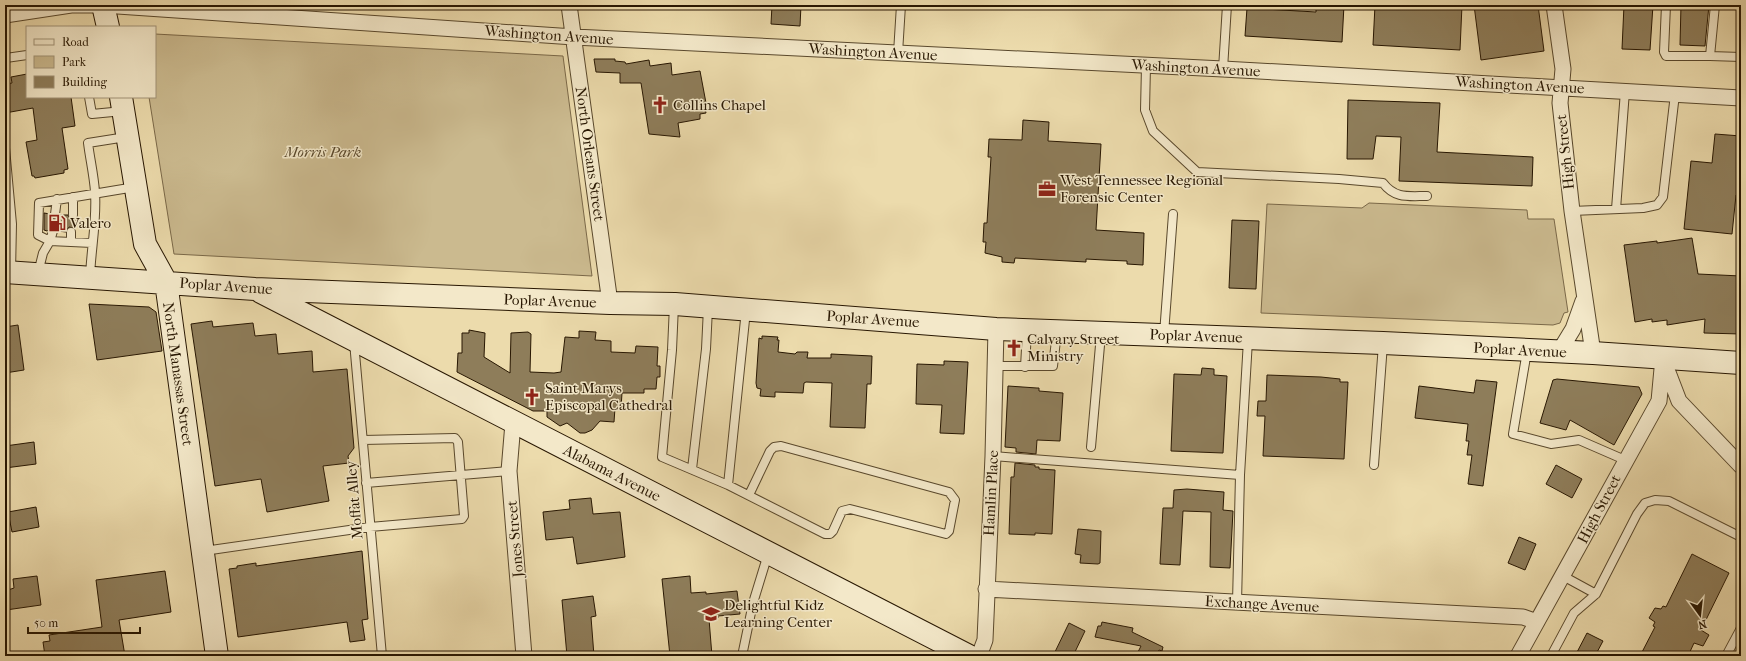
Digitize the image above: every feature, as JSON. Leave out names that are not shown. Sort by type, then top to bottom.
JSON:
[{"type":"main road","points":[[103,5],[108,26]]},
{"type":"main road","name":"North Manassas Street","points":[[123,104],[145,244],[166,282],[217,656]]},
{"type":"main road","name":"Poplar Avenue","points":[[8,272],[255,289],[610,303],[674,304],[996,329],[1383,343],[1593,353],[1741,363]]},
{"type":"main road","name":"Alabama Avenue","points":[[255,289],[513,423],[969,656]]},
{"type":"street","name":"Washington Avenue","points":[[5,15],[72,5],[103,5],[574,37],[1223,69],[1741,98]]},
{"type":"street","name":"North Orleans Street","points":[[569,5],[610,303]]},
{"type":"street","name":"High Street","points":[[1554,5],[1563,69],[1560,103],[1572,211],[1593,353]]},
{"type":"street","name":"High Street","points":[[1559,352],[1577,320],[1584,298]]},
{"type":"street","name":"Hamlin Place","points":[[979,656],[986,640],[986,589],[993,456],[996,329]]},
{"type":"street","name":"High Street","points":[[1518,656],[1625,460],[1659,402],[1663,358]]},
{"type":"street","points":[[1663,358],[1679,401],[1741,466]]},
{"type":"street","name":"Jones Street","points":[[513,423],[509,471],[524,656]]},
{"type":"street","name":"Exchange Avenue","points":[[986,589],[1523,617],[1537,622]]},
{"type":"lane","points":[[898,53],[901,5]]},
{"type":"lane","points":[[1223,69],[1227,5]]},
{"type":"lane","points":[[1666,5],[1664,52],[1666,56],[1741,58]]},
{"type":"lane","points":[[1710,56],[1715,5]]},
{"type":"lane","points":[[5,52],[6,58],[26,55]]},
{"type":"lane","points":[[1146,66],[1145,110],[1153,131],[1197,172],[1383,183],[1389,191],[1400,196],[1428,196]]},
{"type":"lane","points":[[1616,209],[1625,91]]},
{"type":"lane","points":[[1572,211],[1657,205],[1663,197],[1675,94]]},
{"type":"lane","points":[[89,98],[92,114],[123,104]]},
{"type":"lane","points":[[90,277],[92,242],[95,231],[95,193],[88,143],[128,137]]},
{"type":"lane","points":[[5,148],[8,272]]},
{"type":"lane","points":[[92,242],[50,241],[38,235],[39,203],[136,186]]},
{"type":"lane","points":[[73,197],[73,215]]},
{"type":"lane","points":[[55,214],[57,199]]},
{"type":"lane","points":[[1164,335],[1173,214]]},
{"type":"lane","points":[[38,273],[43,253],[50,241],[53,231]]},
{"type":"lane","points":[[71,232],[71,242]]},
{"type":"lane","points":[[674,304],[672,350],[662,457],[728,485],[830,534],[833,531],[842,511],[850,509],[946,534],[949,531],[955,500],[949,492],[781,446],[774,447],[770,451],[749,495]]},
{"type":"lane","points":[[692,469],[706,349],[708,307]]},
{"type":"lane","points":[[728,485],[746,310]]},
{"type":"lane","points":[[1025,366],[1027,330]]},
{"type":"lane","points":[[995,366],[1053,366],[1057,331]]},
{"type":"lane","points":[[1091,447],[1101,333]]},
{"type":"lane","points":[[1237,603],[1240,475],[1248,338]]},
{"type":"lane","name":"Moffat Alley","points":[[354,341],[382,656]]},
{"type":"lane","points":[[1374,465],[1383,343]]},
{"type":"lane","points":[[1527,351],[1513,434],[1551,444],[1579,440],[1625,460]]},
{"type":"lane","points":[[202,551],[370,527],[462,519],[464,516],[458,442],[455,438],[363,440]]},
{"type":"lane","points":[[993,456],[1240,475]]},
{"type":"lane","points":[[366,483],[509,471]]},
{"type":"lane","points":[[1552,656],[1574,613],[1596,594],[1637,514],[1645,503],[1655,500],[1669,501],[1741,537]]},
{"type":"lane","points":[[742,656],[753,603],[769,553]]},
{"type":"lane","points":[[1563,576],[1596,594]]},
{"type":"lane","points":[[1726,656],[1741,628]]},
{"type":"green space","name":"Morris Park","points":[[156,34],[563,56],[592,276],[174,254],[149,98],[156,98]]},
{"type":"green space","points":[[1369,203],[1527,210],[1528,219],[1554,219],[1568,312],[1564,313],[1560,323],[1553,325],[1261,313],[1267,204],[1362,208]]},
{"type":"building","points":[[772,5],[801,5],[800,26],[771,24]]},
{"type":"building","points":[[1316,5],[1344,5],[1342,42],[1245,36],[1247,8],[1316,12]]},
{"type":"building","points":[[1375,5],[1462,5],[1460,50],[1373,45]]},
{"type":"building","points":[[1474,5],[1538,5],[1544,51],[1481,60]]},
{"type":"building","points":[[1624,5],[1653,5],[1650,50],[1622,49]]},
{"type":"building","points":[[1681,5],[1709,5],[1705,46],[1680,45]]},
{"type":"building","name":"Collins Chapel","points":[[594,59],[615,59],[615,61],[625,62],[626,64],[649,60],[650,66],[671,63],[672,75],[700,71],[706,103],[704,103],[706,113],[700,114],[700,119],[678,123],[680,137],[649,134],[641,83],[620,83],[620,73],[596,72]]},
{"type":"building","points":[[26,74],[26,98],[71,98],[75,126],[62,128],[68,169],[64,170],[64,173],[35,178],[32,176],[26,142],[37,140],[33,108],[5,113],[5,84],[12,83],[11,77]]},
{"type":"building","points":[[1348,100],[1440,103],[1437,152],[1533,157],[1532,186],[1399,181],[1401,137],[1376,136],[1373,159],[1347,159]]},
{"type":"building","points":[[1023,120],[1049,122],[1048,141],[1101,144],[1096,230],[1144,233],[1143,265],[1127,264],[1127,261],[1086,259],[1086,262],[1015,258],[1014,263],[1002,262],[1002,257],[985,253],[986,242],[983,242],[984,223],[987,223],[991,157],[988,157],[989,139],[1022,140]]},
{"type":"building","points":[[1715,134],[1741,136],[1741,196],[1736,195],[1732,234],[1684,229],[1691,161],[1712,163]]},
{"type":"building","name":"Valero","points":[[44,213],[50,214],[51,218],[55,219],[59,218],[60,215],[68,215],[70,220],[75,220],[74,228],[69,227],[66,232],[58,231],[57,227],[52,226],[47,231],[44,230]]},
{"type":"building","points":[[1232,220],[1259,221],[1256,289],[1229,288]]},
{"type":"building","points":[[1692,238],[1698,274],[1741,276],[1741,334],[1704,333],[1705,319],[1667,325],[1667,320],[1652,322],[1652,319],[1635,322],[1624,245],[1657,241],[1657,243]]},
{"type":"building","points":[[89,304],[149,307],[156,312],[162,351],[97,360]]},
{"type":"building","points":[[212,321],[213,327],[253,323],[255,336],[276,334],[278,354],[312,351],[313,372],[347,369],[354,448],[348,456],[349,463],[323,466],[329,501],[267,512],[261,479],[215,486],[191,324]]},
{"type":"building","points":[[18,325],[24,370],[5,373],[5,327]]},
{"type":"building","points":[[469,330],[485,333],[484,357],[510,373],[511,333],[528,332],[531,334],[530,372],[554,373],[561,372],[565,337],[579,338],[579,331],[596,332],[595,340],[611,341],[611,352],[635,353],[636,346],[658,347],[657,366],[660,366],[660,377],[657,377],[656,389],[644,389],[644,393],[622,393],[621,408],[615,408],[614,422],[600,421],[592,430],[585,433],[580,433],[567,423],[560,426],[547,417],[547,411],[533,411],[457,372],[458,353],[462,353],[462,333],[469,333]]},
{"type":"building","points":[[762,336],[778,337],[778,352],[795,354],[797,352],[808,352],[807,358],[831,358],[831,354],[872,356],[871,384],[867,384],[865,428],[830,427],[832,383],[806,382],[804,383],[803,393],[775,392],[775,397],[760,396],[761,389],[757,388],[756,383],[759,338],[762,339]]},
{"type":"building","points":[[944,361],[968,362],[964,434],[940,433],[942,405],[916,404],[917,364],[944,365]]},
{"type":"building","points":[[1202,368],[1214,369],[1214,375],[1227,376],[1223,453],[1171,451],[1174,374],[1201,375]]},
{"type":"building","points":[[1267,375],[1321,377],[1340,379],[1340,382],[1348,382],[1344,459],[1263,456],[1265,416],[1257,416],[1258,401],[1266,401]]},
{"type":"building","points":[[1557,379],[1639,387],[1642,394],[1614,445],[1570,420],[1566,430],[1540,423],[1553,380]]},
{"type":"building","points":[[1476,380],[1497,382],[1483,486],[1468,484],[1472,455],[1467,455],[1469,441],[1466,441],[1468,424],[1415,418],[1419,386],[1474,393]]},
{"type":"building","points":[[1008,386],[1039,388],[1039,391],[1063,393],[1060,441],[1037,440],[1036,454],[1016,452],[1016,448],[1005,447]]},
{"type":"building","points":[[34,442],[36,464],[5,468],[5,446]]},
{"type":"building","points":[[1015,463],[1035,465],[1035,467],[1039,467],[1039,469],[1055,470],[1052,534],[1009,534],[1011,477],[1014,477]]},
{"type":"building","points":[[1556,465],[1582,479],[1572,498],[1546,484]]},
{"type":"building","points":[[1187,489],[1224,492],[1223,510],[1233,511],[1230,568],[1210,567],[1211,512],[1183,511],[1180,565],[1160,564],[1163,508],[1173,508],[1174,490]]},
{"type":"building","points":[[591,498],[593,514],[620,512],[625,557],[577,564],[573,537],[546,540],[543,512],[570,509],[569,500]]},
{"type":"building","points":[[36,507],[39,527],[12,532],[8,512]]},
{"type":"building","points":[[1078,529],[1101,531],[1100,563],[1080,563],[1081,555],[1075,554]]},
{"type":"building","points":[[1519,537],[1536,544],[1525,570],[1508,563]]},
{"type":"building","points":[[362,551],[368,619],[362,620],[365,640],[350,642],[347,622],[238,637],[229,569],[256,563],[256,566]]},
{"type":"building","points":[[1692,554],[1729,573],[1701,630],[1709,635],[1703,646],[1694,643],[1688,656],[1640,656],[1655,627],[1653,626],[1655,622],[1649,618],[1655,608],[1661,609],[1663,606],[1666,607]]},
{"type":"building","points":[[165,571],[171,612],[119,620],[125,656],[45,656],[43,642],[50,641],[49,635],[102,627],[96,580]]},
{"type":"building","points":[[37,576],[41,605],[6,610],[5,591],[14,588],[13,579]]},
{"type":"building","points":[[690,576],[691,593],[706,592],[706,594],[737,591],[740,614],[718,616],[718,618],[709,619],[712,656],[670,656],[662,579]]},
{"type":"building","points":[[593,596],[596,616],[591,617],[594,656],[567,656],[562,600]]},
{"type":"building","points":[[1102,622],[1133,628],[1132,632],[1163,647],[1162,651],[1159,650],[1156,656],[1136,656],[1141,646],[1095,637],[1098,626],[1101,626]]},
{"type":"building","points":[[1069,623],[1085,631],[1073,656],[1053,656]]},
{"type":"building","points":[[1587,633],[1603,641],[1595,656],[1575,656]]},
{"type":"place","name":"Collins Chapel","points":[[660,105]]},
{"type":"place","name":"West Tennessee Regional Forensic Center","points":[[1047,189]]},
{"type":"place","name":"Valero","points":[[57,223]]},
{"type":"place","name":"Calvary Street Ministry","points":[[1014,348]]},
{"type":"place","name":"Saint Marys Episcopal Cathedral","points":[[532,397]]},
{"type":"place","name":"Delightful Kidz Learning Center","points":[[711,614]]}]
